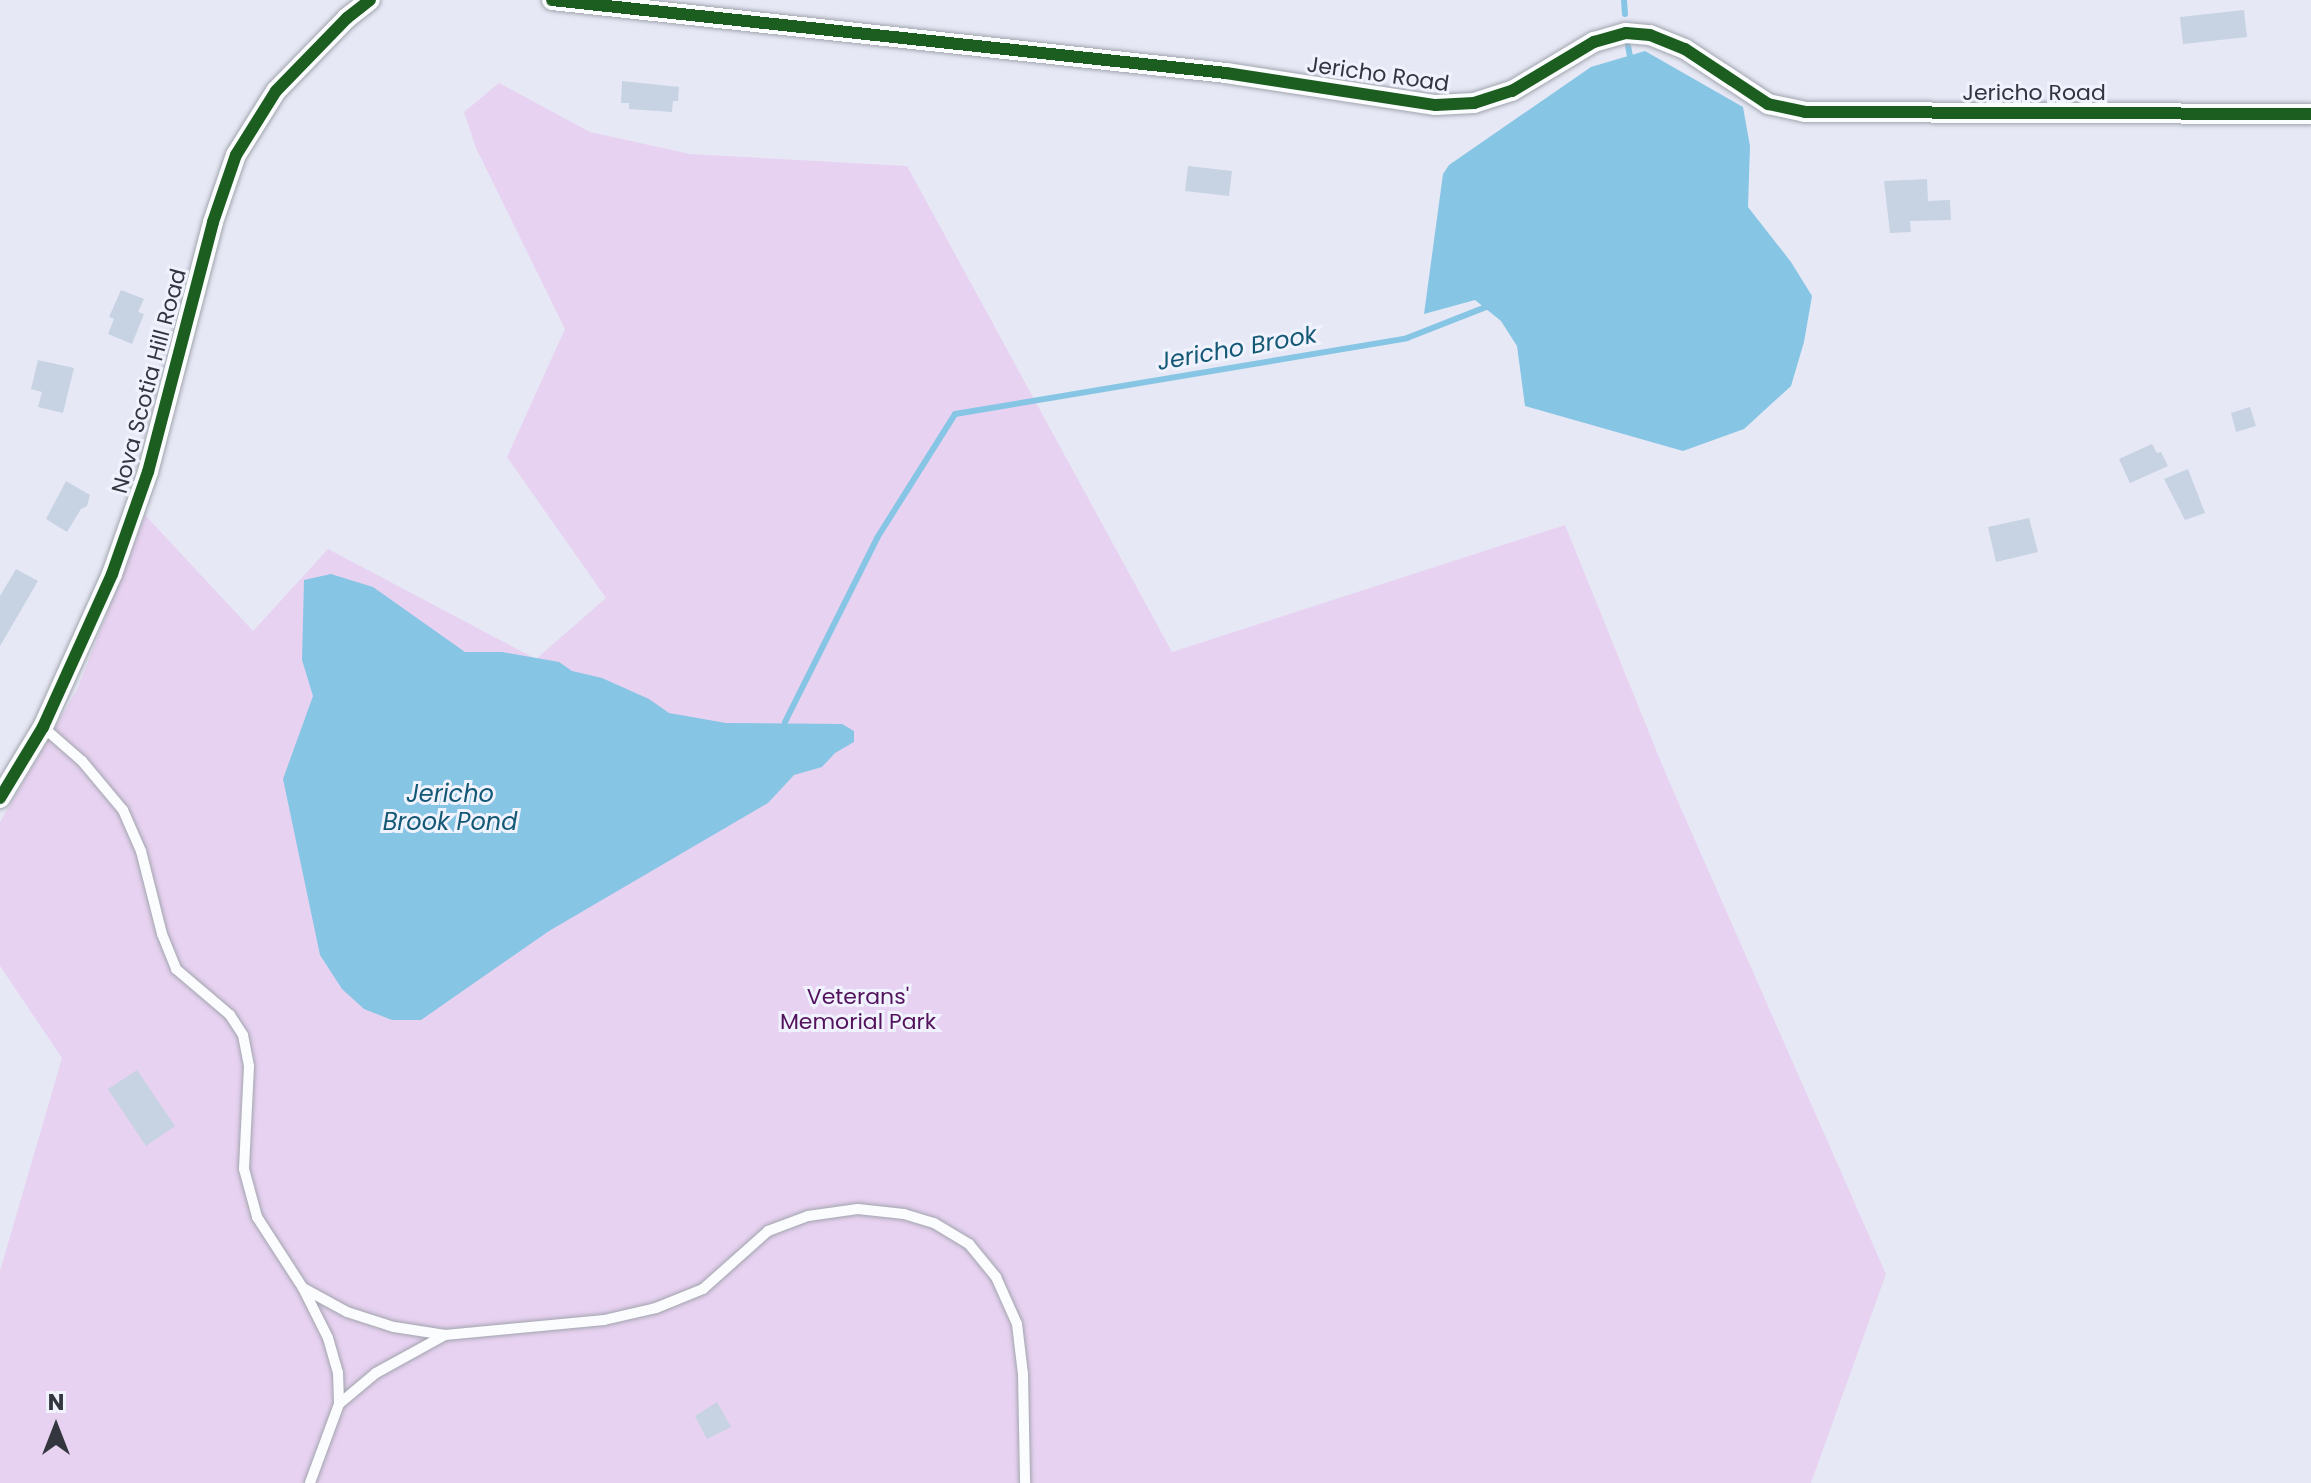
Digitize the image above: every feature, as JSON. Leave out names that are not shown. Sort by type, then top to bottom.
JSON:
[{"type":"street","name":"Nova Scotia Hill Road","points":[[0,798],[43,727],[112,574],[148,472],[213,222],[236,155],[276,91],[347,18],[370,0]]},
{"type":"street","name":"Jericho Road","points":[[552,0],[1226,73],[1436,105],[1474,103],[1512,91],[1594,42],[1626,33],[1650,35],[1685,49],[1768,104],[1805,112],[2311,114]]},
{"type":"lane","points":[[43,727],[82,761],[123,810],[141,851],[162,934],[176,969],[230,1015],[243,1035],[249,1066],[244,1169],[257,1217],[303,1288],[328,1338],[338,1373],[339,1404],[311,1482]]},
{"type":"lane","points":[[303,1288],[347,1312],[394,1327],[445,1335],[604,1320],[656,1308],[703,1289],[768,1231],[808,1216],[858,1209],[904,1214],[934,1223],[969,1244],[996,1277],[1017,1324],[1023,1374],[1025,1483]]},
{"type":"lane","points":[[339,1404],[376,1373],[445,1335]]},
{"type":"green space","name":"Veterans' Memorial Park","points":[[499,83],[590,132],[690,154],[907,166],[1172,652],[1565,525],[1665,772],[1886,1274],[1811,1483],[0,1483],[0,1271],[62,1058],[0,966],[0,822],[78,688],[145,515],[253,631],[328,549],[536,659],[606,598],[507,457],[565,329],[476,148],[464,112]]},
{"type":"water","points":[[1645,51],[1743,107],[1750,146],[1748,207],[1791,262],[1812,296],[1804,342],[1791,386],[1744,429],[1683,451],[1525,406],[1517,346],[1501,321],[1475,300],[1424,314],[1443,174],[1449,165],[1591,67]]},
{"type":"water","name":"Jericho Brook Pond","points":[[331,574],[373,587],[465,652],[502,652],[559,662],[572,671],[602,678],[649,699],[669,713],[726,723],[842,724],[854,731],[854,742],[835,753],[822,767],[794,775],[768,803],[549,931],[421,1020],[392,1020],[364,1009],[342,989],[320,955],[283,779],[313,696],[302,660],[304,580]]},
{"type":"building","points":[[2244,10],[2247,37],[2183,44],[2180,17]]},
{"type":"building","points":[[622,81],[679,87],[678,101],[673,101],[672,112],[629,109],[629,103],[621,103]]},
{"type":"building","points":[[1188,166],[1232,171],[1229,196],[1185,191]]},
{"type":"building","points":[[1927,179],[1928,201],[1950,200],[1951,220],[1910,221],[1911,232],[1890,233],[1884,181]]},
{"type":"building","points":[[121,290],[144,299],[138,312],[144,314],[132,344],[108,334],[114,319],[109,317]]},
{"type":"building","points":[[38,360],[74,368],[63,413],[38,407],[42,392],[31,389]]},
{"type":"building","points":[[2250,407],[2256,426],[2236,432],[2231,413]]},
{"type":"building","points":[[2152,444],[2157,453],[2161,452],[2168,466],[2130,483],[2119,459]]},
{"type":"building","points":[[2188,469],[2205,513],[2185,520],[2164,479]]},
{"type":"building","points":[[66,481],[90,495],[87,506],[81,509],[67,532],[46,519]]},
{"type":"building","points":[[2029,518],[2038,552],[1996,562],[1988,527]]},
{"type":"building","points":[[16,569],[38,581],[0,646],[0,596]]},
{"type":"building","points":[[137,1070],[175,1126],[146,1146],[108,1089]]},
{"type":"building","points":[[717,1402],[731,1427],[707,1439],[695,1416]]},
{"type":"waterway","name":"Jericho Brook","points":[[1624,0],[1625,14]]},
{"type":"waterway","name":"Jericho Brook","points":[[1628,46],[1631,61]]},
{"type":"waterway","name":"Jericho Brook","points":[[785,722],[877,538],[955,414],[1407,338],[1491,305]]},
{"type":"cycle path","points":[[0,798],[43,727],[112,574],[148,472],[213,222],[236,155],[276,91],[347,18],[370,0]]},
{"type":"cycle path","points":[[552,0],[1226,73],[1436,105],[1474,103],[1512,91],[1594,42],[1626,33],[1650,35],[1685,49],[1768,104],[1805,112],[2311,114]]}]
